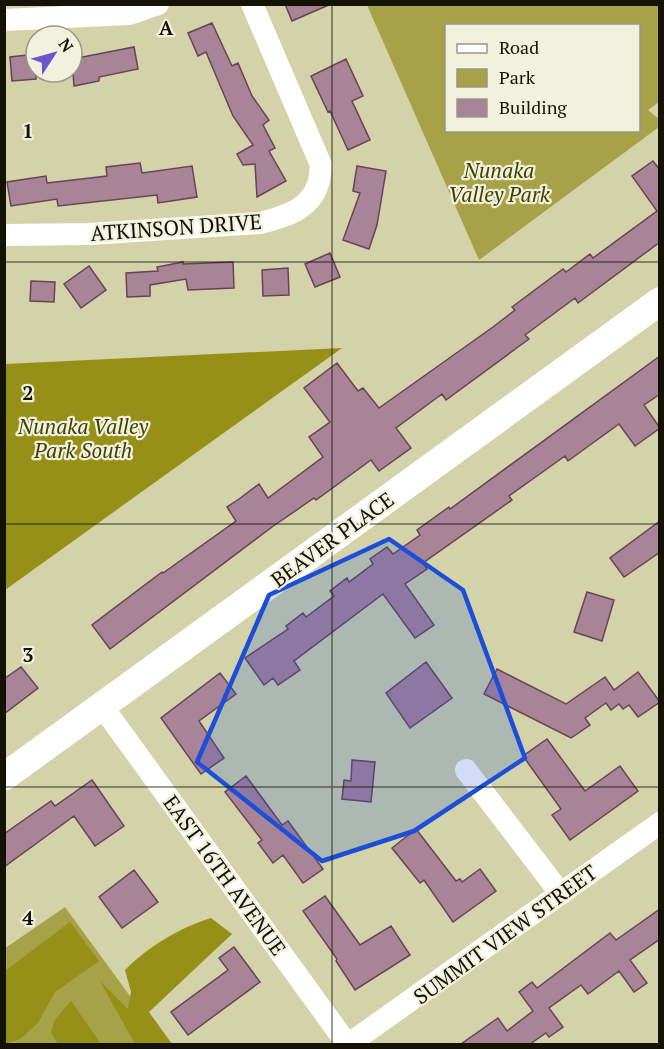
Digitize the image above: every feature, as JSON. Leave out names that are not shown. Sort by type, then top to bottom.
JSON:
[{"type":"street","points":[[4,20],[129,14],[158,4]]},
{"type":"street","name":"ATKINSON DRIVE","points":[[4,235],[88,234],[260,223],[286,217],[304,206],[318,185],[321,165],[252,4]]},
{"type":"street","name":"BEAVER PLACE","points":[[4,777],[660,301]]},
{"type":"street","name":"EAST 16TH AVENUE","points":[[102,706],[348,1044]]},
{"type":"street","points":[[466,770],[561,894]]},
{"type":"street","name":"SUMMIT VIEW STREET","points":[[348,1044],[660,823]]},
{"type":"highlighted area","points":[[389,539],[463,590],[525,758],[414,831],[322,861],[197,762],[269,595]]},
{"type":"green space","name":"Nunaka Valley Park","points":[[367,5],[659,5],[659,102],[648,110],[659,119],[659,127],[479,260]]},
{"type":"green space","name":"Nunaka Valley Park South","points":[[342,348],[5,590],[5,364]]},
{"type":"green space","points":[[65,907],[165,1044],[5,1044],[4,949]]},
{"type":"green space","points":[[211,918],[232,934],[149,1012],[172,1044],[135,1044],[100,981],[128,1009],[131,992],[125,970],[165,939]]},
{"type":"green space","points":[[70,922],[99,961],[55,992],[38,1023],[20,1039],[5,1044],[5,971]]},
{"type":"green space","points":[[71,1001],[101,1044],[58,1044],[51,1033],[54,1021]]},
{"type":"building","points":[[285,4],[331,4],[292,21]]},
{"type":"building","points":[[212,23],[232,66],[238,63],[252,96],[269,120],[263,125],[275,148],[269,151],[286,181],[257,197],[255,164],[243,165],[237,154],[253,145],[233,116],[206,52],[198,56],[188,33]]},
{"type":"building","points":[[134,47],[138,69],[99,77],[99,81],[84,84],[84,57]]},
{"type":"building","points":[[24,55],[24,80],[12,81],[10,57]]},
{"type":"building","points":[[346,59],[363,96],[352,101],[370,140],[348,150],[311,76]]},
{"type":"building","points":[[653,161],[660,170],[660,242],[578,303],[575,298],[525,335],[529,339],[446,400],[442,394],[396,428],[411,448],[379,471],[371,460],[316,500],[314,498],[110,649],[92,625],[162,572],[236,521],[227,507],[259,484],[268,498],[323,457],[309,437],[330,422],[304,388],[337,363],[358,391],[363,388],[379,408],[493,327],[515,310],[512,307],[563,269],[566,272],[590,254],[593,258],[657,211],[632,176]]},
{"type":"building","points":[[140,163],[142,173],[192,166],[197,197],[158,203],[157,195],[58,206],[57,199],[11,206],[7,182],[46,176],[47,183],[107,176],[106,167]]},
{"type":"building","points":[[357,166],[386,171],[377,225],[369,249],[343,240],[360,193],[353,191]]},
{"type":"building","points":[[330,253],[340,277],[315,287],[305,264]]},
{"type":"building","points":[[183,262],[183,264],[233,262],[234,288],[188,290],[186,279],[150,285],[150,296],[127,297],[126,273],[158,271],[157,267]]},
{"type":"building","points":[[89,266],[106,290],[81,308],[64,284]]},
{"type":"building","points":[[288,268],[289,295],[263,296],[262,270]]},
{"type":"building","points":[[31,281],[55,282],[54,302],[30,301]]},
{"type":"building","points":[[660,356],[660,394],[644,405],[660,428],[635,446],[619,424],[568,461],[565,456],[509,496],[512,500],[423,563],[427,569],[405,584],[434,625],[415,638],[383,594],[294,661],[300,670],[278,685],[273,678],[264,685],[245,658],[288,629],[286,626],[303,613],[306,617],[334,596],[330,591],[347,578],[349,582],[373,564],[370,559],[387,547],[393,554],[420,535],[417,530],[449,507],[450,509]]},
{"type":"building","points":[[660,521],[660,552],[624,577],[610,558]]},
{"type":"building","points":[[587,592],[614,600],[602,641],[574,632]]},
{"type":"building","points":[[426,662],[452,698],[410,728],[386,693]]},
{"type":"building","points":[[21,667],[38,688],[4,714],[4,679]]},
{"type":"building","points":[[497,669],[566,704],[605,677],[614,690],[638,672],[660,702],[638,717],[629,705],[623,709],[619,704],[611,710],[606,703],[585,718],[590,725],[571,738],[484,694]]},
{"type":"building","points":[[220,673],[236,694],[199,721],[224,758],[201,774],[161,718]]},
{"type":"building","points":[[547,739],[585,791],[620,766],[638,791],[570,840],[552,815],[561,809],[523,756]]},
{"type":"building","points":[[352,760],[375,762],[371,802],[342,799],[344,780],[351,781]]},
{"type":"building","points":[[246,776],[282,825],[288,821],[323,869],[303,883],[283,855],[273,863],[258,843],[262,840],[225,792]]},
{"type":"building","points":[[92,780],[124,826],[95,846],[74,816],[4,867],[4,834],[51,801],[55,806]]},
{"type":"building","points":[[416,829],[456,881],[460,879],[462,882],[480,869],[496,891],[453,922],[424,880],[420,883],[392,848]]},
{"type":"building","points":[[134,870],[158,902],[122,928],[99,897]]},
{"type":"building","points":[[325,896],[360,945],[391,926],[410,955],[355,990],[336,961],[337,959],[303,911]]},
{"type":"building","points":[[660,909],[660,939],[630,960],[647,983],[634,992],[619,971],[588,994],[581,985],[549,1008],[563,1027],[549,1037],[546,1033],[530,1044],[461,1044],[498,1018],[507,1031],[533,1011],[519,992],[532,982],[537,988],[610,933],[616,940]]},
{"type":"building","points":[[234,947],[260,982],[188,1035],[171,1012],[228,970],[219,958]]}]
